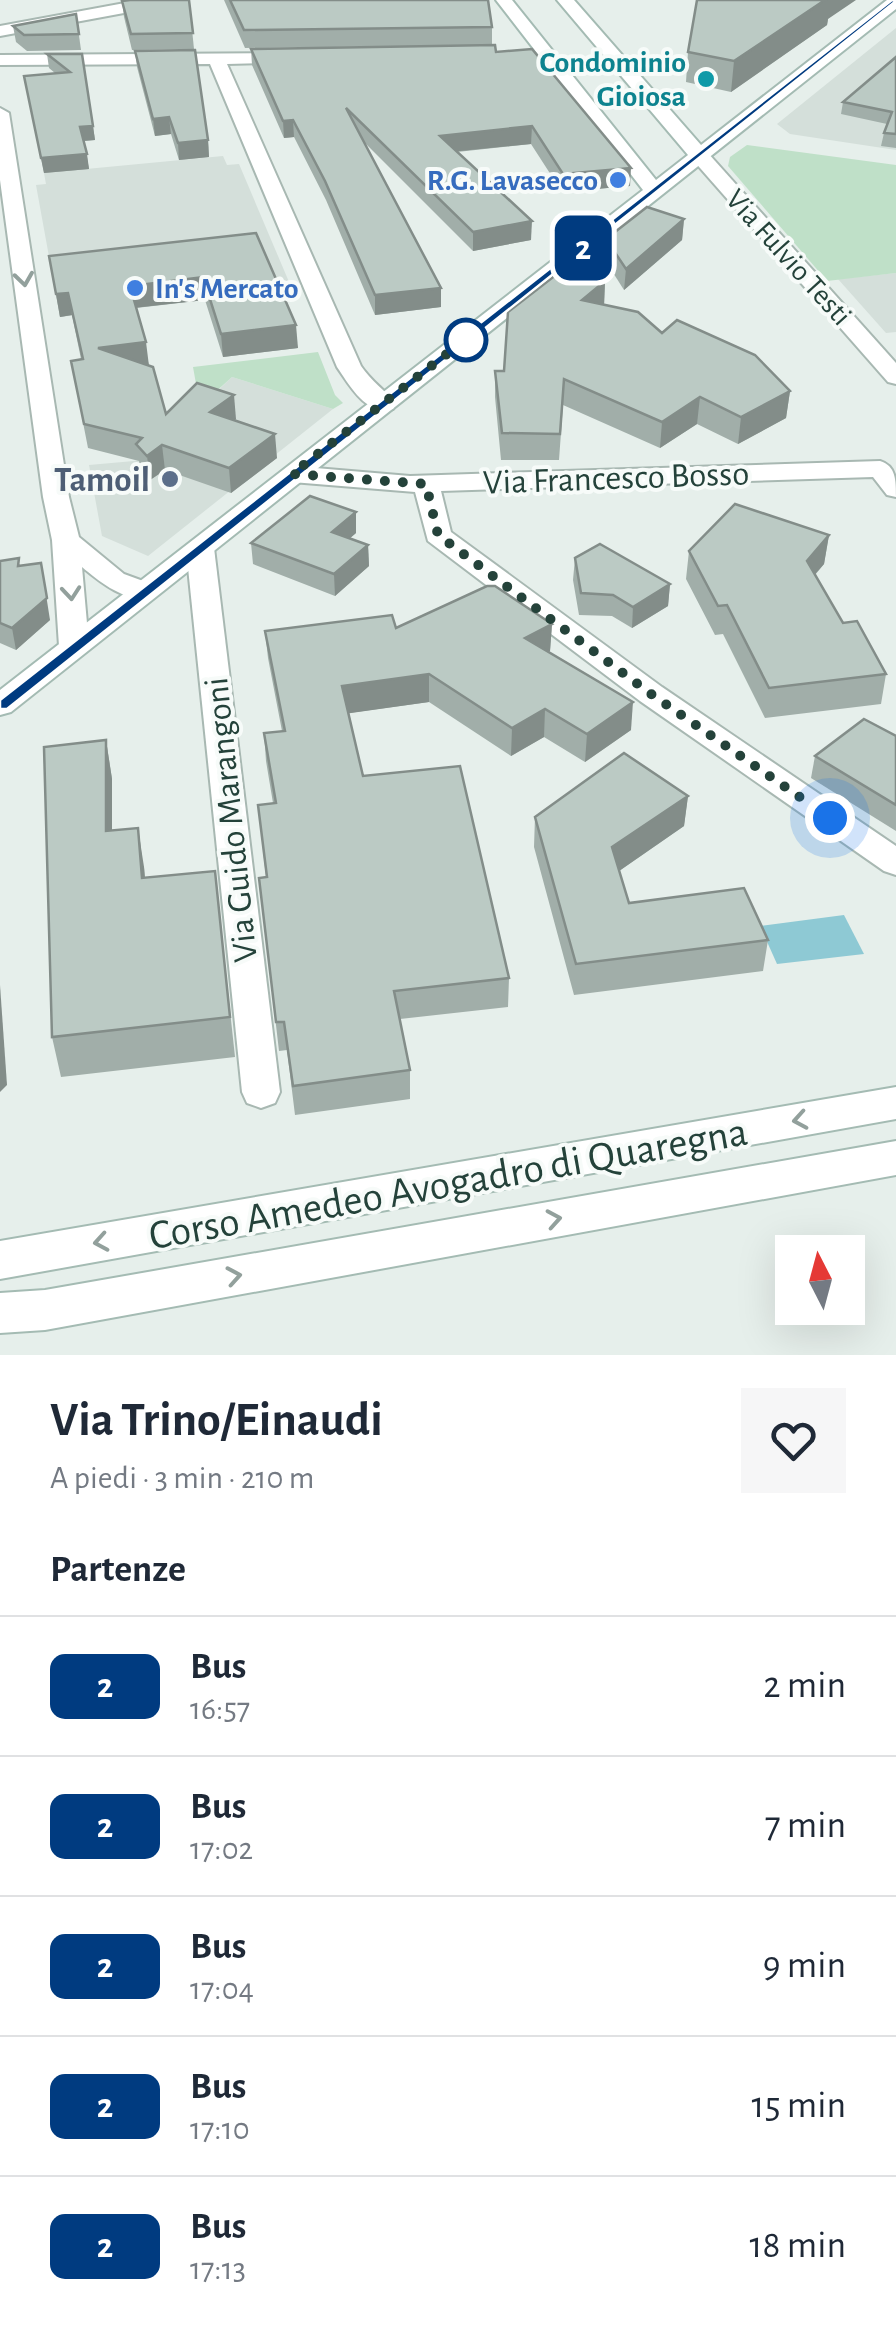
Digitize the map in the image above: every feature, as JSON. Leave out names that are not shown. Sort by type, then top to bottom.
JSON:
[{"type":"street","points":[[0,31],[167,0]]},
{"type":"street","points":[[504,0],[655,192]]},
{"type":"street","name":"Via Fulvio Testi","points":[[565,0],[896,377]]},
{"type":"street","points":[[0,705],[896,1]]},
{"type":"street","points":[[516,55],[546,53]]},
{"type":"street","points":[[0,60],[316,58]]},
{"type":"street","points":[[217,60],[350,367],[366,391],[384,404]]},
{"type":"street","points":[[0,114],[56,497],[66,540],[74,646]]},
{"type":"street","name":"Via Francesco Bosso","points":[[292,474],[426,484],[888,479]]},
{"type":"street","points":[[426,484],[438,535],[651,694],[896,863]]},
{"type":"street","points":[[66,540],[114,580],[144,591]]},
{"type":"street","name":"Via Guido Marangoni","points":[[200,548],[261,1092]]},
{"type":"street","name":"Corso Amedeo Avogadro di Quaregna","points":[[0,1260],[896,1103]]},
{"type":"street","name":"Corso Amedeo Avogadro di Quaregna","points":[[0,1313],[45,1310],[896,1158]]},
{"type":"shaded area","points":[[896,28],[896,150],[790,134],[777,124]]},
{"type":"shaded area","points":[[223,156],[227,165],[239,164],[292,289],[60,317],[36,185],[46,184],[44,173]]},
{"type":"shaded area","points":[[896,273],[896,332],[886,333],[838,279]]},
{"type":"shaded area","name":"Tamoil","points":[[232,377],[333,409],[148,556],[102,536],[89,465],[145,460]]},
{"type":"green space","points":[[747,145],[896,165],[896,273],[827,281],[728,166],[730,157]]},
{"type":"green space","points":[[318,352],[335,395],[343,403],[333,409],[232,377],[200,406],[193,367]]},
{"type":"water","points":[[844,915],[864,954],[777,964],[760,926]]},
{"type":"building","points":[[189,0],[193,33],[131,34],[122,1]]},
{"type":"building","points":[[230,0],[488,0],[492,27],[244,30]]},
{"type":"building","points":[[697,0],[825,0],[734,61],[688,52]]},
{"type":"building","points":[[76,14],[79,34],[24,35],[13,26]]},
{"type":"building","points":[[495,45],[496,52],[532,49],[631,168],[563,174],[532,126],[440,136],[532,221],[473,232],[346,108],[441,288],[375,295],[325,181],[293,120],[283,121],[251,49]]},
{"type":"building","points":[[195,50],[208,140],[178,143],[169,117],[153,119],[135,51]]},
{"type":"building","points":[[47,54],[82,54],[93,126],[80,127],[87,154],[41,158],[24,76],[70,72]]},
{"type":"building","points":[[896,57],[896,134],[884,133],[892,112],[843,102]]},
{"type":"building","points":[[647,207],[684,219],[626,269],[606,239]]},
{"type":"building","points":[[256,233],[296,325],[221,334],[203,277],[130,286],[146,342],[98,348],[153,367],[166,414],[197,383],[234,395],[210,412],[275,434],[229,468],[162,445],[147,456],[136,444],[142,438],[84,424],[71,361],[83,359],[68,293],[56,294],[49,256]]},
{"type":"building","points":[[579,257],[605,281],[582,300],[638,312],[662,333],[677,320],[755,355],[790,391],[741,417],[700,397],[662,422],[564,379],[560,434],[502,433],[495,371],[504,371],[508,312]]},
{"type":"building","points":[[310,496],[356,512],[332,532],[368,545],[334,574],[251,543]]},
{"type":"building","points":[[735,504],[829,535],[807,561],[843,623],[857,621],[886,674],[769,688],[727,605],[718,606],[689,551]]},
{"type":"building","points":[[600,544],[670,584],[633,607],[613,595],[581,593],[575,558]]},
{"type":"building","points":[[19,558],[18,566],[41,563],[47,598],[12,628],[0,623],[0,561]]},
{"type":"building","points":[[487,586],[495,586],[552,624],[525,638],[633,702],[587,734],[545,709],[512,728],[429,674],[342,686],[363,776],[460,766],[509,978],[394,991],[410,1070],[293,1086],[284,1022],[276,1022],[259,878],[267,877],[258,805],[276,803],[264,733],[285,731],[265,631],[392,615],[396,628]]},
{"type":"building","points":[[864,719],[896,736],[896,805],[815,756]]},
{"type":"building","points":[[106,740],[106,831],[138,828],[142,878],[215,871],[230,1017],[52,1037],[44,747]]},
{"type":"building","points":[[624,753],[688,796],[612,847],[629,903],[744,888],[768,940],[576,964],[535,817]]},
{"type":"bus line","name":"2","points":[[0,705],[896,1]]},
{"type":"place","name":"Condominio Gioiosa","points":[[706,79]]},
{"type":"place","name":"R.G. Lavasecco","points":[[618,180]]},
{"type":"place","name":"In's Mercato","points":[[135,288]]},
{"type":"place","name":"Tamoil","points":[[170,479]]},
{"type":"route","points":[[466,340],[470,336],[292,474],[426,484],[438,535],[651,694],[830,818]]}]
